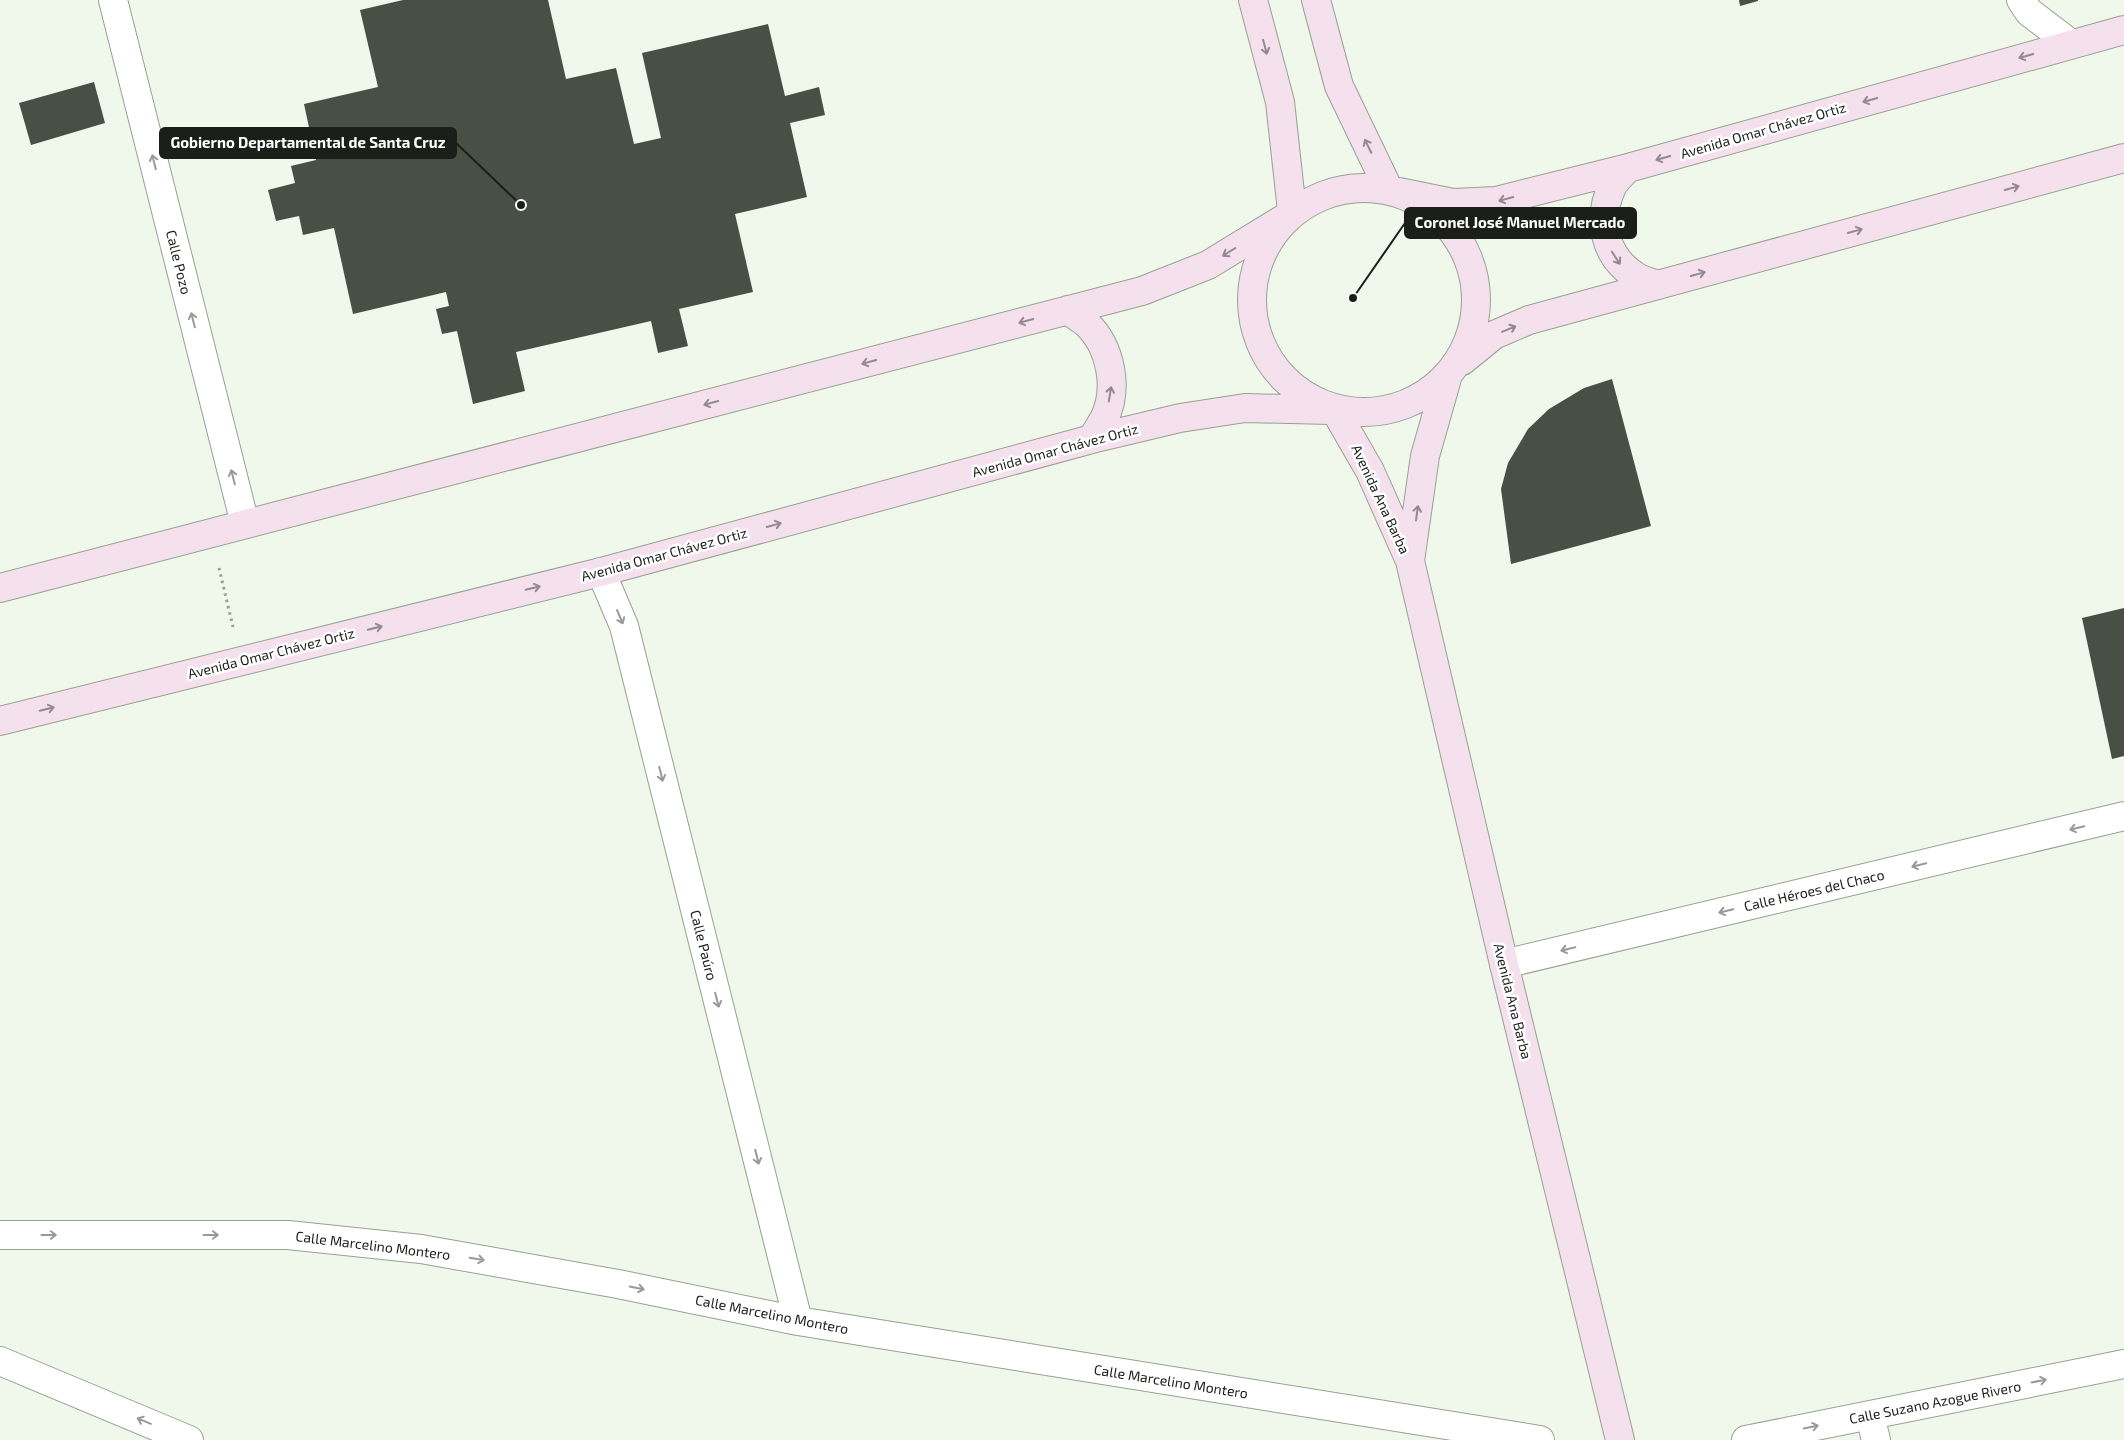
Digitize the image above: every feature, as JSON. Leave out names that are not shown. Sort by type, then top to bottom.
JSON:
[{"type":"main road","points":[[1253,0],[1280,102],[1288,214],[1263,250],[1252,287],[1254,326],[1269,362],[1296,390],[1333,411]]},
{"type":"main road","points":[[1316,0],[1338,86],[1394,191],[1431,208],[1456,233],[1472,265],[1478,301],[1472,336],[1451,371]]},
{"type":"main road","name":"Avenida Omar Chávez Ortiz","points":[[1288,214],[1314,198],[1338,190],[1363,187],[1394,191],[1452,203],[1496,201],[1628,168],[2124,30]]},
{"type":"main road","points":[[1451,371],[1494,335],[1530,320],[2124,158]]},
{"type":"main road","points":[[1628,168],[1614,183],[1605,204],[1603,225],[1608,246],[1620,265],[1638,278],[1659,285]]},
{"type":"main road","points":[[0,588],[1142,291],[1208,265],[1288,214]]},
{"type":"main road","points":[[1068,310],[1088,325],[1103,345],[1111,369],[1112,393],[1105,417],[1092,439]]},
{"type":"main road","name":"Avenida Omar Chávez Ortiz","points":[[0,721],[601,572],[1092,439],[1180,418],[1245,408],[1367,413],[1396,407],[1424,395],[1451,371]]},
{"type":"main road","name":"Avenida Ana Barba","points":[[1410,561],[1425,456],[1451,371]]},
{"type":"main road","name":"Avenida Ana Barba","points":[[1333,411],[1370,471],[1410,561],[1504,964],[1620,1440]]},
{"type":"street","name":"Calle Pozo","points":[[113,0],[245,524]]},
{"type":"street","points":[[2021,0],[2030,12],[2071,44]]},
{"type":"street","name":"Calle Paúro","points":[[601,572],[624,626],[798,1321]]},
{"type":"street","name":"Calle Héroes del Chaco","points":[[1504,964],[2124,816]]},
{"type":"street","name":"Calle Marcelino Montero","points":[[0,1234],[288,1235],[411,1248],[618,1284],[798,1321],[1540,1440]]},
{"type":"street","points":[[0,1361],[189,1440]]},
{"type":"street","name":"Calle Suzano Azogue Rivero","points":[[1746,1440],[1873,1428],[2124,1364]]},
{"type":"path","points":[[219,567],[235,635]]},
{"type":"building","points":[[403,0],[548,0],[566,79],[616,68],[634,144],[661,138],[642,53],[768,24],[785,96],[819,87],[825,115],[790,123],[807,197],[735,214],[753,292],[679,309],[688,346],[658,353],[651,321],[516,352],[525,391],[473,404],[457,331],[442,334],[436,309],[449,306],[446,292],[353,314],[334,228],[303,235],[299,216],[276,221],[268,190],[295,183],[291,166],[316,160],[304,104],[378,87],[360,10]]},
{"type":"building","points":[[1739,0],[1758,0],[1758,1],[1740,6]]},
{"type":"building","points":[[94,82],[105,123],[31,145],[19,103]]},
{"type":"building","points":[[1612,379],[1651,526],[1511,564],[1501,489],[1508,463],[1528,429],[1549,409],[1584,388]]},
{"type":"building","points":[[2124,608],[2124,756],[2112,759],[2082,618]]},
{"type":"place","name":"Gobierno Departamental de Santa Cruz","points":[[521,205]]},
{"type":"place","name":"Coronel José Manuel Mercado","points":[[1353,298]]}]
